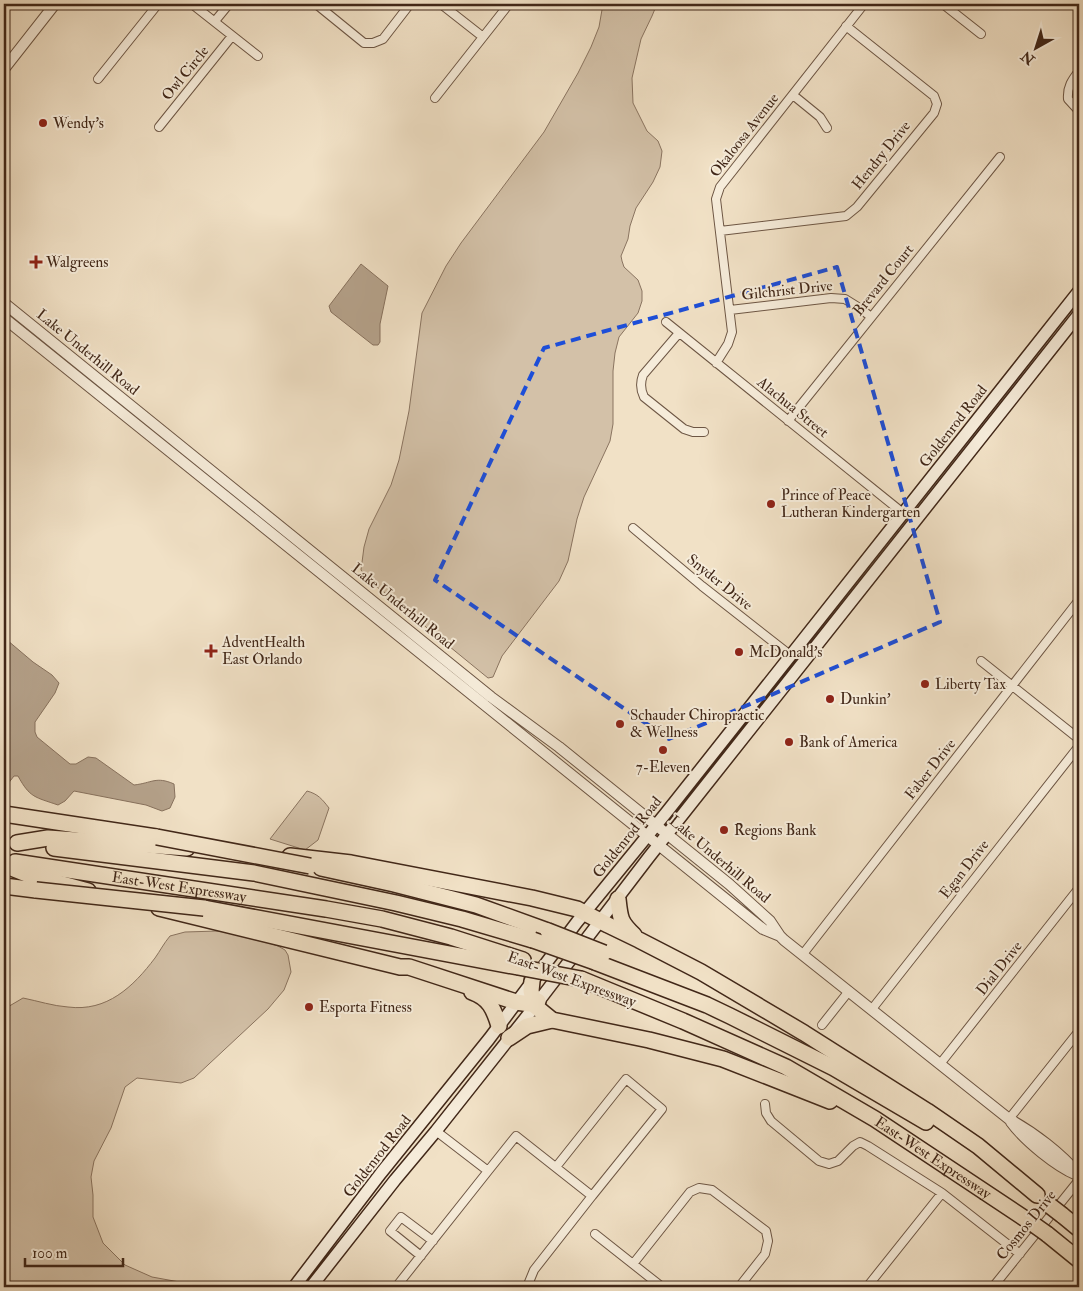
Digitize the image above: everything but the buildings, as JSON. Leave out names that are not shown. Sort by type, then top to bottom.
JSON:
[{"type":"highway","points":[[4,814],[157,837],[394,884],[476,905],[548,931],[599,957]]},
{"type":"highway","points":[[10,842],[48,838],[287,855],[351,863],[532,898],[577,909],[701,972],[756,1004],[927,1111],[978,1146],[1037,1195]]},
{"type":"highway","name":"East-West Expressway","points":[[10,842],[254,873],[462,919],[599,957],[707,1005],[868,1087],[929,1124],[1037,1195],[1079,1229]]},
{"type":"highway","name":"East-West Expressway","points":[[4,861],[382,919],[451,938],[520,963],[581,979],[684,1021],[786,1067],[875,1119],[1033,1224],[1079,1260]]},
{"type":"highway","points":[[4,865],[30,875],[82,890],[400,967],[409,967],[516,1002],[535,1004]]},
{"type":"highway","points":[[4,886],[204,908],[520,963]]},
{"type":"highway","points":[[618,899],[620,917],[623,923],[639,940]]},
{"type":"highway","points":[[400,967],[410,973],[480,995],[495,1011],[499,1026]]},
{"type":"highway","points":[[532,981],[531,991],[535,1004],[552,1020]]},
{"type":"highway","points":[[509,1038],[527,1026],[552,1020],[649,1040],[723,1059],[875,1119]]},
{"type":"main road","name":"Goldenrod Road","points":[[294,1287],[381,1173],[499,1026],[584,912],[647,837],[1079,291]]},
{"type":"main road","name":"Goldenrod Road","points":[[311,1287],[1079,314]]},
{"type":"main road","points":[[920,514],[917,509],[919,503],[930,489],[936,472]]},
{"type":"main road","points":[[890,553],[895,538],[903,529],[903,513]]},
{"type":"main road","points":[[814,649],[815,634],[836,608],[834,602]]},
{"type":"main road","points":[[778,694],[783,680],[790,670],[790,655]]},
{"type":"main road","points":[[436,1131],[433,1124],[439,1102]]},
{"type":"main road","points":[[417,1153],[417,1145],[425,1128],[424,1121]]},
{"type":"street","points":[[4,69],[55,4]]},
{"type":"street","points":[[98,79],[158,4]]},
{"type":"street","points":[[192,4],[258,56]]},
{"type":"street","points":[[214,21],[229,4]]},
{"type":"street","points":[[316,4],[364,43],[373,43],[383,39],[410,4]]},
{"type":"street","points":[[441,4],[483,37]]},
{"type":"street","points":[[435,98],[509,4]]},
{"type":"street","name":"Okaloosa Avenue","points":[[716,363],[728,344],[732,332],[716,199],[720,187],[864,4]]},
{"type":"street","points":[[943,4],[981,34]]},
{"type":"street","name":"Hendry Drive","points":[[720,231],[846,216],[857,207],[934,112],[937,104],[934,96],[846,26]]},
{"type":"street","name":"Owl Circle","points":[[159,127],[232,36]]},
{"type":"street","points":[[1079,71],[1070,83],[1067,92],[1068,99],[1079,111]]},
{"type":"street","points":[[793,95],[820,117],[827,128]]},
{"type":"street","name":"Brevard Court","points":[[788,421],[1000,157]]},
{"type":"street","name":"Gilchrist Drive","points":[[730,310],[831,298],[845,299],[871,317]]},
{"type":"street","name":"Lake Underhill Road","points":[[4,303],[491,697],[559,747],[746,898],[770,921],[780,936]]},
{"type":"street","name":"Lake Underhill Road","points":[[4,318],[647,837],[763,929],[780,936],[803,954],[1009,1120],[1019,1134],[1064,1170],[1079,1177]]},
{"type":"street","name":"Alachua Street","points":[[666,322],[903,513]]},
{"type":"street","points":[[679,333],[644,375],[641,381],[641,390],[644,396],[684,429],[693,432],[704,432]]},
{"type":"street","points":[[147,434],[158,435],[173,441]]},
{"type":"street","points":[[218,491],[246,499]]},
{"type":"street","name":"Snyder Drive","points":[[633,528],[702,586],[790,655]]},
{"type":"street","name":"Faber Drive","points":[[803,954],[1079,600]]},
{"type":"street","points":[[380,621],[387,613]]},
{"type":"street","points":[[981,661],[1079,739]]},
{"type":"street","name":"Egan Drive","points":[[872,1010],[1079,746]]},
{"type":"street","name":"Dial Drive","points":[[940,1064],[1079,888]]},
{"type":"street","points":[[822,1025],[849,991]]},
{"type":"street","points":[[1009,1120],[1079,1031]]},
{"type":"street","points":[[527,1287],[534,1270],[662,1109],[626,1079],[556,1167]]},
{"type":"street","points":[[766,1104],[766,1114],[771,1121],[819,1161],[829,1164],[838,1161],[853,1146],[860,1142],[942,1193],[1020,1254]]},
{"type":"street","points":[[436,1131],[488,1171]]},
{"type":"street","points":[[396,1287],[516,1136],[592,1196]]},
{"type":"street","name":"Cosmos Drive","points":[[994,1287],[1079,1177]]},
{"type":"street","points":[[633,1264],[690,1192],[699,1188],[712,1190],[766,1232],[768,1241],[765,1254],[739,1287]]},
{"type":"street","points":[[867,1287],[942,1193]]},
{"type":"street","points":[[421,1256],[390,1231],[401,1217],[433,1241]]},
{"type":"street","points":[[596,1234],[662,1287]]},
{"type":"highlighted area","points":[[837,267],[940,622],[669,739],[435,580],[544,348]]},
{"type":"shaded area","points":[[603,4],[657,4],[641,39],[632,78],[633,103],[647,131],[658,141],[662,151],[660,167],[653,182],[636,208],[628,239],[621,256],[624,267],[638,280],[642,291],[642,301],[638,313],[619,337],[613,371],[613,424],[610,441],[584,497],[568,561],[559,581],[502,656],[493,677],[488,678],[428,629],[404,606],[371,583],[361,570],[364,547],[369,529],[391,485],[399,460],[409,411],[422,313],[446,266],[461,243],[544,132],[591,47],[599,27]]},
{"type":"shaded area","points":[[361,264],[388,286],[380,324],[380,342],[378,345],[373,345],[331,312],[329,306]]},
{"type":"shaded area","points":[[4,636],[33,662],[52,675],[59,683],[55,693],[35,722],[37,737],[70,764],[76,764],[88,757],[96,758],[134,785],[158,780],[174,784],[175,797],[170,808],[162,811],[146,805],[74,791],[65,801],[58,805],[34,796],[26,789],[18,776],[14,776],[4,786]]},
{"type":"shaded area","points":[[307,791],[320,797],[329,808],[318,840],[305,850],[270,839]]},
{"type":"shaded area","points":[[185,932],[234,932],[249,936],[285,950],[288,955],[291,972],[284,990],[268,1009],[194,1078],[181,1083],[137,1078],[125,1087],[111,1128],[94,1161],[91,1177],[93,1217],[103,1243],[125,1265],[152,1277],[196,1287],[4,1287],[4,1011],[23,998],[68,1007],[82,1008],[95,1006],[118,995],[138,979],[170,936]]},
{"type":"place","name":"Wendy's","points":[[43,123]]},
{"type":"place","name":"Walgreens","points":[[36,262]]},
{"type":"place","name":"Prince of Peace Lutheran Kindergarten","points":[[771,504]]},
{"type":"place","name":"AdventHealth East Orlando","points":[[211,651]]},
{"type":"place","name":"McDonald's","points":[[739,652]]},
{"type":"place","name":"Liberty Tax","points":[[925,684]]},
{"type":"place","name":"Dunkin'","points":[[830,699]]},
{"type":"place","name":"Schauder Chiropractic & Wellness","points":[[620,724]]},
{"type":"place","name":"Bank of America","points":[[789,742]]},
{"type":"place","name":"7-Eleven","points":[[663,750]]},
{"type":"place","name":"Regions Bank","points":[[724,830]]},
{"type":"place","name":"Esporta Fitness","points":[[309,1007]]}]
